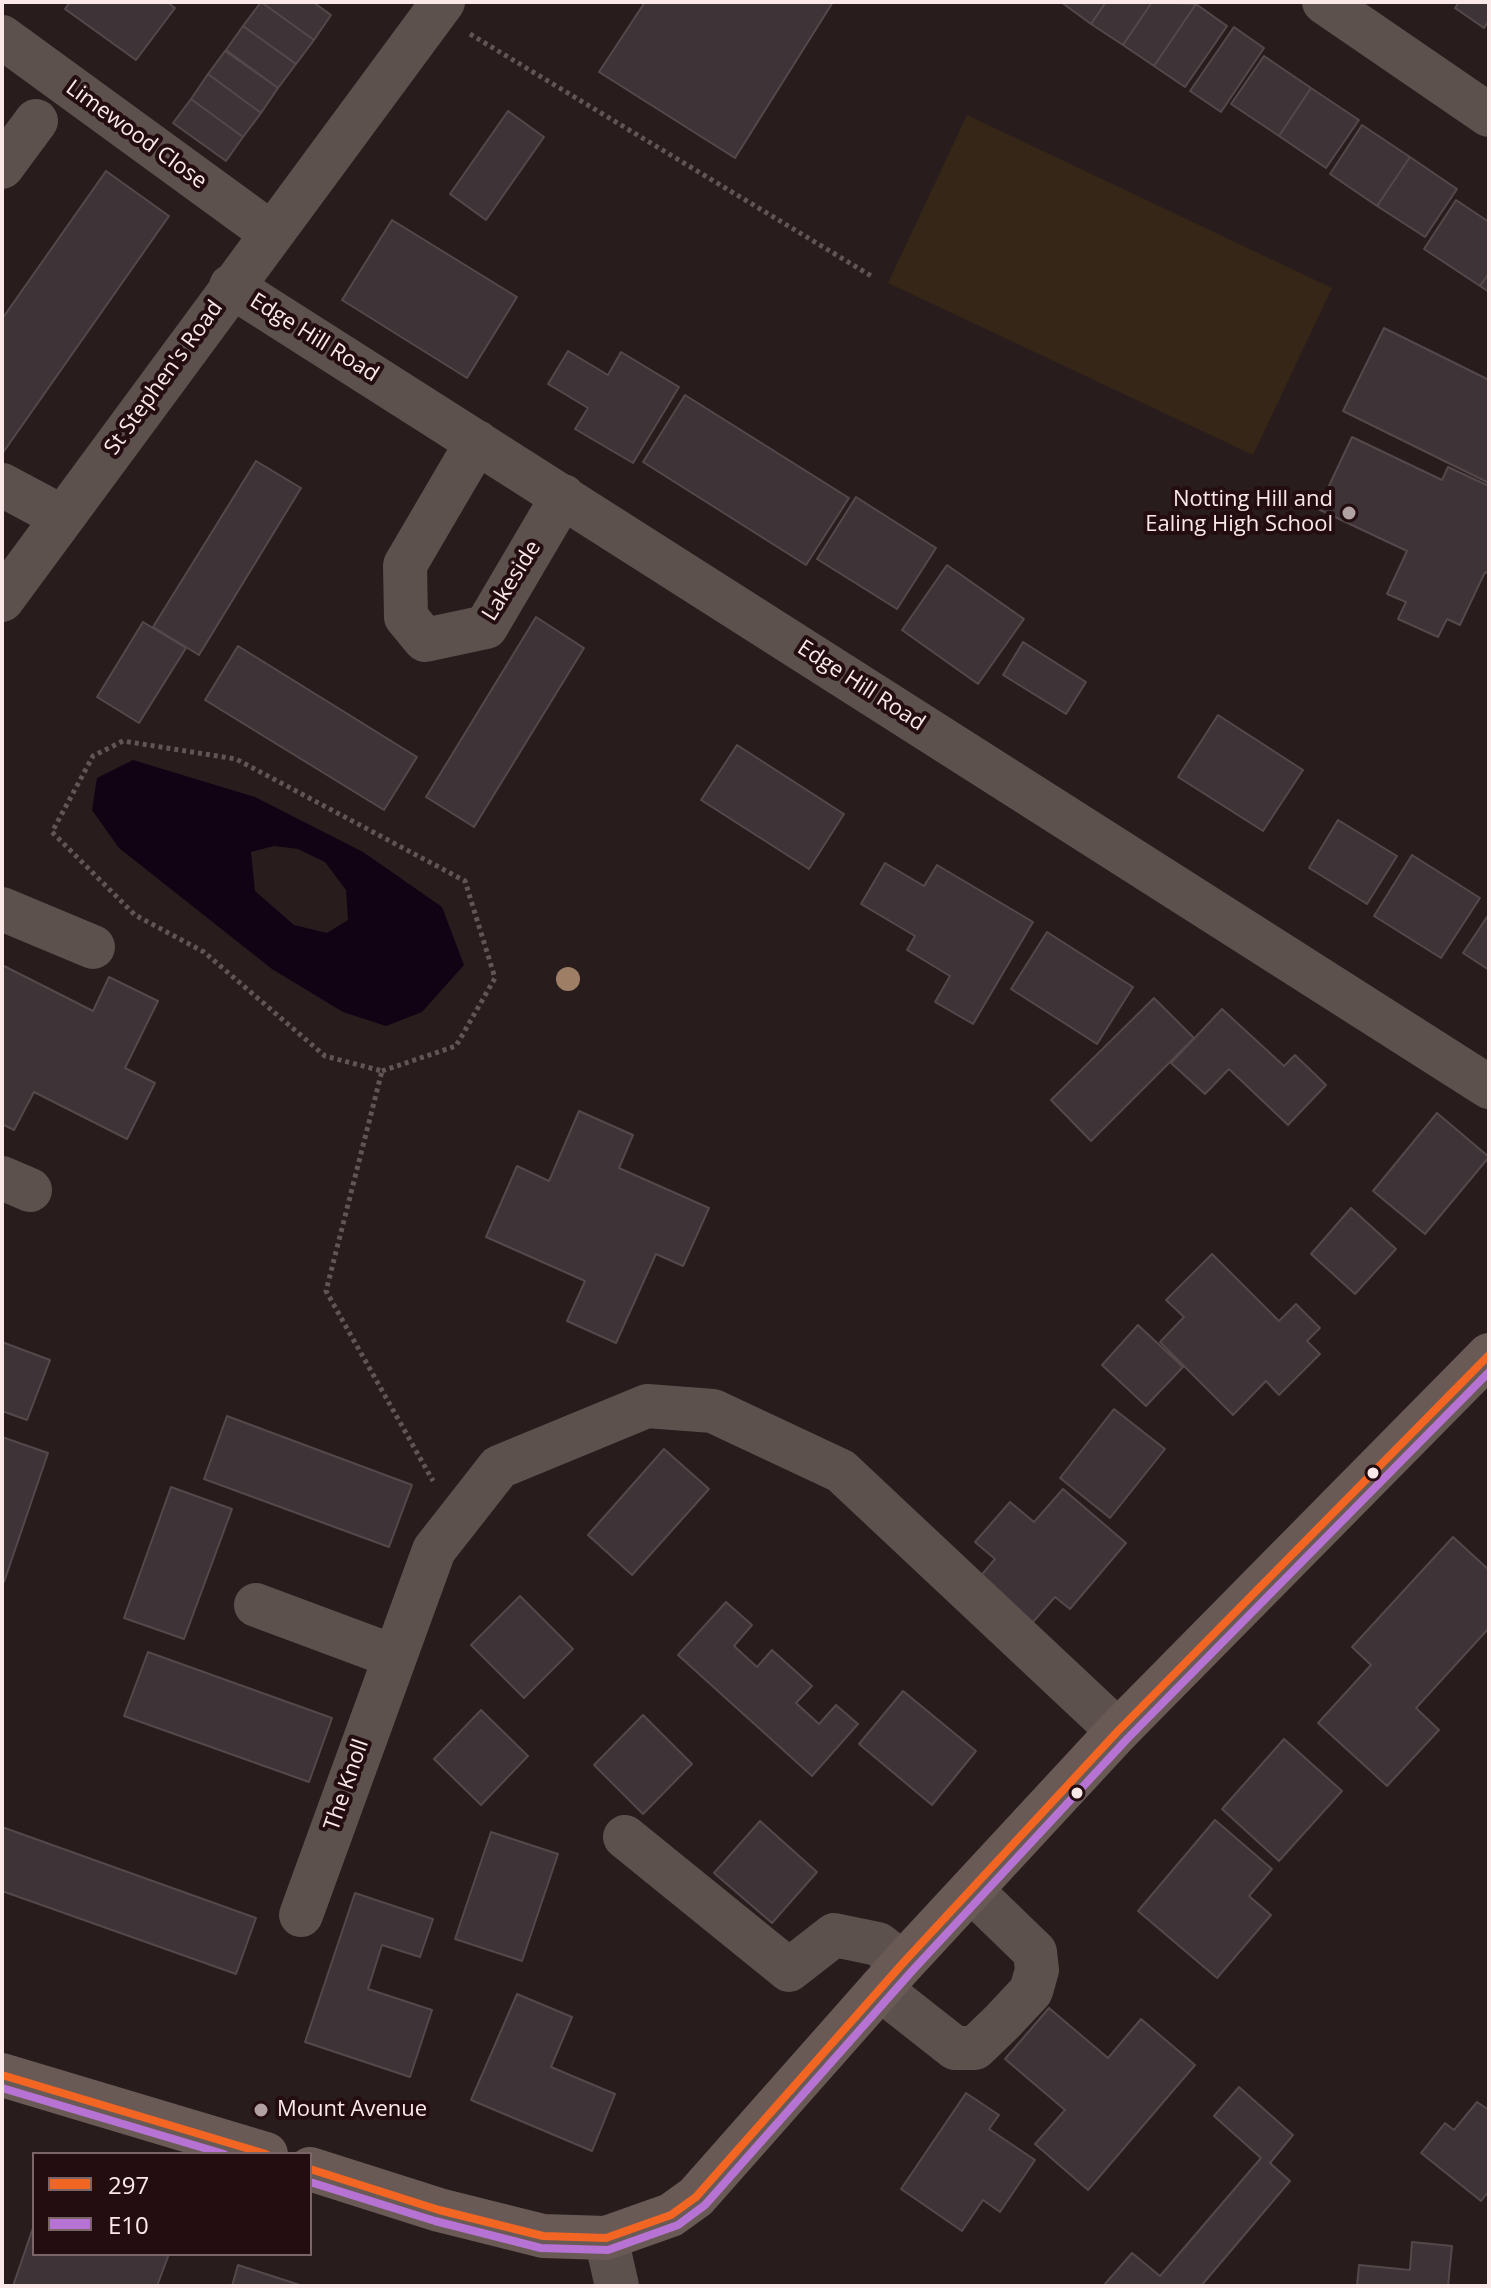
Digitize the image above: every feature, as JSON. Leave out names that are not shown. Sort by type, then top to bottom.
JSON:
[{"type":"main road","points":[[312,2170],[439,2210],[543,2236],[606,2238],[671,2215],[696,2197],[892,1976],[1118,1731],[1489,1355]]},
{"type":"main road","points":[[2,2075],[259,2152]]},
{"type":"street","points":[[1324,2],[1489,115]]},
{"type":"street","name":"St Stephen's Road","points":[[2,600],[439,7]]},
{"type":"street","name":"Limewood Close","points":[[2,37],[271,233]]},
{"type":"street","points":[[2,167],[36,121]]},
{"type":"street","name":"Edge Hill Road","points":[[231,286],[1489,1087]]},
{"type":"street","name":"Lakeside","points":[[477,442],[405,565],[406,617],[425,640],[486,627],[563,496]]},
{"type":"street","points":[[2,485],[62,517]]},
{"type":"street","points":[[2,909],[93,947]]},
{"type":"street","name":"The Knoll","points":[[301,1915],[434,1550],[499,1467],[647,1406],[713,1411],[841,1471],[1118,1731]]},
{"type":"street","points":[[256,1605],[393,1656]]},
{"type":"street","points":[[625,1837],[789,1970],[834,1935],[878,1944],[892,1976],[955,2048],[965,2050],[975,2048],[1031,1991],[1037,1970],[1035,1952],[971,1890]]},
{"type":"street","points":[[606,2238],[617,2286]]},
{"type":"path","points":[[439,7],[873,277]]},
{"type":"path","points":[[123,741],[236,759],[465,881],[495,978],[456,1046],[382,1071],[325,1056],[204,952],[135,915],[52,832],[93,756],[123,741]]},
{"type":"path","points":[[382,1071],[326,1291],[420,1463],[458,1518]]},
{"type":"shaded area","points":[[967,115],[1332,288],[1253,455],[888,283]]},
{"type":"shaded area","points":[[133,760],[255,797],[363,852],[442,907],[464,965],[422,1012],[386,1026],[343,1012],[272,969],[119,848],[92,810],[97,778]],"holes":[[[274,846],[298,849],[325,862],[346,890],[348,920],[327,933],[294,925],[255,891],[251,852]]]},
{"type":"building","points":[[70,2],[167,2],[175,8],[136,60],[65,9]]},
{"type":"building","points":[[261,2],[313,2],[331,15],[314,40]]},
{"type":"building","points":[[261,2],[314,40],[296,64],[243,26]]},
{"type":"building","points":[[645,2],[833,2],[735,158],[599,72]]},
{"type":"building","points":[[1061,2],[1106,2],[1091,24]]},
{"type":"building","points":[[1106,2],[1152,2],[1123,45],[1091,24]]},
{"type":"building","points":[[1152,2],[1196,4],[1154,66],[1123,45]]},
{"type":"building","points":[[1459,2],[1489,2],[1489,20],[1484,28],[1455,8]]},
{"type":"building","points":[[1196,4],[1227,26],[1185,87],[1154,66]]},
{"type":"building","points":[[243,26],[296,64],[278,88],[226,50]]},
{"type":"building","points":[[1234,27],[1264,48],[1221,112],[1190,91]]},
{"type":"building","points":[[225,51],[278,88],[261,113],[208,74]]},
{"type":"building","points":[[1264,56],[1311,88],[1279,136],[1231,104]]},
{"type":"building","points":[[208,74],[261,113],[243,137],[191,99]]},
{"type":"building","points":[[1311,88],[1359,120],[1326,168],[1279,136]]},
{"type":"building","points":[[191,99],[243,137],[226,161],[173,123]]},
{"type":"building","points":[[508,111],[544,137],[486,220],[450,194]]},
{"type":"building","points":[[1362,125],[1410,157],[1377,206],[1330,174]]},
{"type":"building","points":[[1410,157],[1457,189],[1425,237],[1377,206]]},
{"type":"building","points":[[106,171],[169,216],[2,454],[2,319]]},
{"type":"building","points":[[1456,200],[1489,222],[1489,273],[1480,286],[1424,249]]},
{"type":"building","points":[[392,220],[517,297],[467,378],[342,300]]},
{"type":"building","points":[[1489,273],[1489,292],[1480,286]]},
{"type":"building","points":[[1384,328],[1489,380],[1489,483],[1343,411]]},
{"type":"building","points":[[568,351],[608,375],[621,352],[679,387],[633,463],[575,429],[588,408],[548,384]]},
{"type":"building","points":[[685,395],[849,498],[806,565],[643,462]]},
{"type":"building","points":[[1352,437],[1442,480],[1448,467],[1489,486],[1489,574],[1485,572],[1460,625],[1447,619],[1438,637],[1398,619],[1406,602],[1387,594],[1407,551],[1318,509]]},
{"type":"building","points":[[256,461],[301,488],[199,655],[153,627]]},
{"type":"building","points":[[856,497],[936,548],[897,609],[817,559]]},
{"type":"building","points":[[947,565],[1024,619],[978,684],[902,630]]},
{"type":"building","points":[[536,617],[584,648],[474,827],[426,797]]},
{"type":"building","points":[[143,622],[186,648],[139,723],[97,697]]},
{"type":"building","points":[[1023,642],[1086,682],[1066,714],[1003,675]]},
{"type":"building","points":[[238,646],[417,757],[384,810],[205,700]]},
{"type":"building","points":[[1218,715],[1303,770],[1263,831],[1178,777]]},
{"type":"building","points":[[737,745],[844,814],[809,869],[701,800]]},
{"type":"building","points":[[1338,820],[1397,856],[1367,904],[1309,868]]},
{"type":"building","points":[[1412,855],[1480,898],[1441,958],[1374,916]]},
{"type":"building","points":[[885,863],[924,886],[937,865],[1033,922],[973,1024],[935,1002],[950,976],[907,950],[915,936],[861,904]]},
{"type":"building","points":[[1489,914],[1489,970],[1463,953]]},
{"type":"building","points":[[1047,932],[1133,987],[1097,1044],[1011,989]]},
{"type":"building","points":[[2,965],[93,1011],[109,977],[158,1001],[125,1068],[155,1083],[127,1139],[34,1092],[14,1130],[2,1124]]},
{"type":"building","points":[[1154,998],[1194,1038],[1091,1141],[1051,1100]]},
{"type":"building","points":[[1222,1009],[1284,1066],[1295,1055],[1326,1085],[1288,1125],[1229,1069],[1205,1094],[1171,1063]]},
{"type":"building","points":[[579,1111],[633,1135],[619,1168],[709,1208],[683,1266],[656,1254],[616,1343],[567,1321],[585,1281],[486,1237],[517,1166],[549,1181]]},
{"type":"building","points":[[1437,1113],[1489,1157],[1425,1234],[1373,1191]]},
{"type":"building","points":[[1351,1208],[1396,1249],[1355,1294],[1311,1254]]},
{"type":"building","points":[[1212,1254],[1279,1321],[1296,1304],[1320,1328],[1307,1341],[1320,1354],[1279,1395],[1266,1381],[1233,1415],[1160,1342],[1184,1317],[1166,1300]]},
{"type":"building","points":[[1138,1325],[1183,1367],[1146,1406],[1102,1365]]},
{"type":"building","points":[[2,1342],[50,1360],[27,1420],[2,1411]]},
{"type":"building","points":[[1114,1409],[1165,1449],[1110,1518],[1060,1478]]},
{"type":"building","points":[[227,1416],[412,1485],[389,1547],[204,1479]]},
{"type":"building","points":[[2,1437],[48,1453],[4,1582],[2,1582]]},
{"type":"building","points":[[664,1449],[709,1489],[632,1575],[588,1535]]},
{"type":"building","points":[[171,1487],[232,1509],[184,1639],[124,1618]]},
{"type":"building","points":[[1063,1489],[1126,1543],[1070,1609],[1055,1597],[1032,1623],[979,1578],[995,1559],[975,1542],[1010,1502],[1034,1522]]},
{"type":"building","points":[[1453,1537],[1489,1570],[1489,1628],[1416,1708],[1439,1730],[1387,1786],[1318,1723],[1371,1665],[1352,1647]]},
{"type":"building","points":[[520,1596],[573,1649],[524,1698],[471,1645]]},
{"type":"building","points":[[726,1602],[752,1625],[734,1646],[757,1667],[772,1650],[812,1686],[796,1703],[819,1724],[836,1705],[858,1724],[812,1776],[678,1655]]},
{"type":"building","points":[[148,1652],[332,1718],[309,1782],[124,1716]]},
{"type":"building","points":[[903,1691],[976,1751],[932,1805],[859,1744]]},
{"type":"building","points":[[481,1710],[528,1756],[481,1805],[434,1759]]},
{"type":"building","points":[[643,1715],[692,1764],[643,1814],[594,1765]]},
{"type":"building","points":[[1284,1739],[1342,1791],[1279,1861],[1222,1809]]},
{"type":"building","points":[[1215,1820],[1272,1869],[1249,1896],[1271,1915],[1217,1978],[1138,1911]]},
{"type":"building","points":[[760,1821],[817,1872],[772,1923],[714,1873]]},
{"type":"building","points":[[2,1827],[256,1918],[236,1974],[2,1891]]},
{"type":"building","points":[[491,1832],[558,1854],[522,1961],[455,1939]]},
{"type":"building","points":[[355,1893],[433,1919],[420,1957],[382,1945],[368,1989],[432,2010],[410,2077],[305,2042]]},
{"type":"building","points":[[517,1994],[572,2017],[551,2067],[615,2094],[592,2151],[471,2100]]},
{"type":"building","points":[[1049,2008],[1108,2058],[1141,2019],[1195,2065],[1088,2190],[1035,2144],[1065,2110],[1005,2059]]},
{"type":"building","points":[[1239,2087],[1293,2135],[1270,2163],[1290,2181],[1201,2286],[1107,2286],[1105,2284],[1132,2253],[1160,2276],[1261,2158],[1214,2116]]},
{"type":"building","points":[[966,2093],[999,2115],[989,2129],[1035,2160],[1000,2212],[983,2200],[962,2231],[901,2189]]},
{"type":"building","points":[[1477,2102],[1489,2110],[1489,2191],[1481,2201],[1421,2153],[1445,2123],[1454,2130]]},
{"type":"building","points":[[32,2231],[32,2256],[168,2256],[157,2286],[13,2286]]},
{"type":"building","points":[[1412,2242],[1452,2246],[1448,2286],[1357,2286],[1359,2265],[1410,2270]]},
{"type":"building","points":[[238,2265],[303,2286],[232,2286]]},
{"type":"transit line","name":"297","points":[[312,2170],[439,2210],[543,2236],[606,2238],[671,2215],[696,2197],[903,1963],[1118,1731],[1489,1355]]},
{"type":"transit line","name":"E10","points":[[312,2183],[435,2221],[541,2248],[608,2250],[678,2225],[705,2205],[912,1971],[1127,1739],[1489,1372]]},
{"type":"transit line","name":"297","points":[[2,2075],[259,2152]]},
{"type":"transit line","name":"E10","points":[[2,2088],[217,2152]]},
{"type":"place","name":"Notting Hill and Ealing High School","points":[[1349,513]]},
{"type":"place","name":"Mount Avenue","points":[[261,2110]]}]
